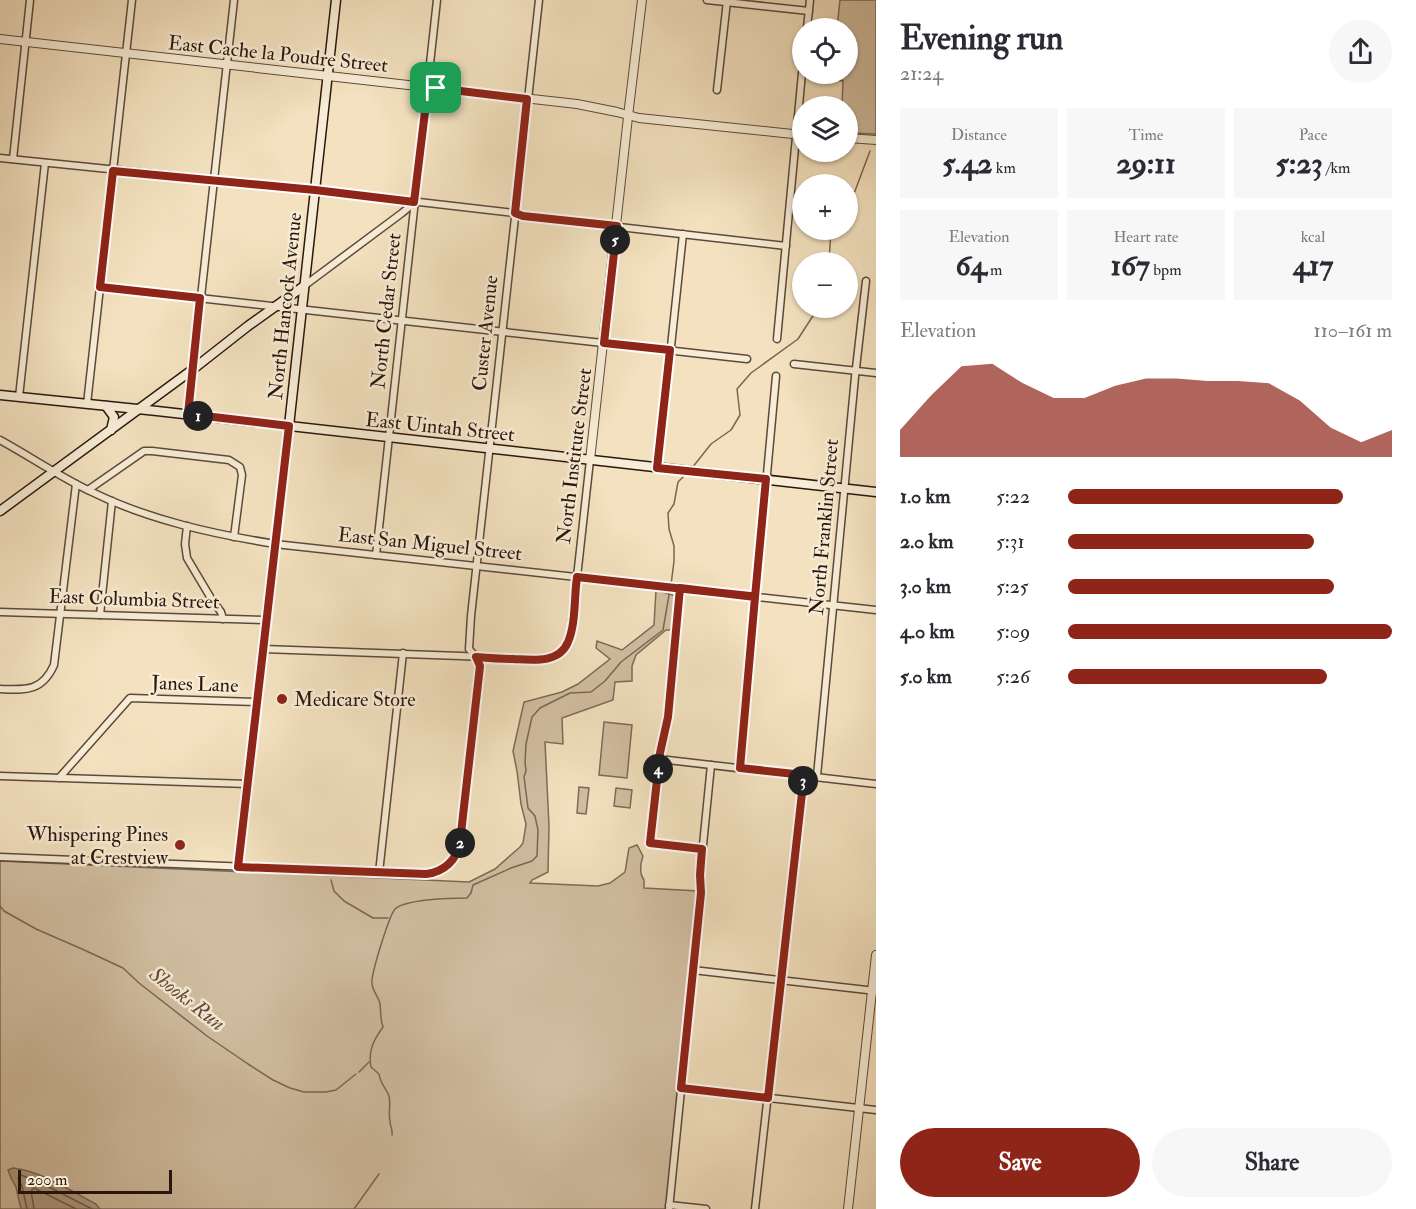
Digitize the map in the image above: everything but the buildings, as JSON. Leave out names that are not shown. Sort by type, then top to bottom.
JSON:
[{"type":"main road","name":"North Hancock Avenue","points":[[289,426],[336,0]]},
{"type":"main road","points":[[0,511],[304,286]]},
{"type":"main road","name":"East Uintah Street","points":[[0,395],[188,414],[876,492]]},
{"type":"main road","points":[[105,406],[114,417],[111,430]]},
{"type":"street","points":[[13,159],[30,0]]},
{"type":"street","points":[[87,404],[132,0]]},
{"type":"street","points":[[188,414],[234,0]]},
{"type":"street","name":"North Cedar Street","points":[[376,555],[437,0]]},
{"type":"street","name":"Custer Avenue","points":[[379,873],[438,872],[454,859],[460,842],[480,666],[469,649],[476,566],[539,0]]},
{"type":"street","name":"North Institute Street","points":[[263,649],[537,660],[553,657],[566,647],[570,636],[577,577],[642,0]]},
{"type":"street","points":[[707,0],[808,11]]},
{"type":"street","points":[[808,18],[810,0]]},
{"type":"street","points":[[717,90],[727,1]]},
{"type":"street","name":"East Cache la Poudre Street","points":[[0,39],[588,105],[639,118],[792,134]]},
{"type":"street","points":[[858,139],[876,140]]},
{"type":"street","points":[[0,158],[315,190],[786,246]]},
{"type":"street","points":[[777,339],[797,162]]},
{"type":"street","points":[[19,397],[45,163]]},
{"type":"street","points":[[304,286],[414,202]]},
{"type":"street","points":[[662,468],[670,350],[683,234]]},
{"type":"street","name":"North Franklin Street","points":[[817,777],[855,370],[866,281]]},
{"type":"street","points":[[100,287],[747,359]]},
{"type":"street","points":[[252,303],[256,308],[257,319]]},
{"type":"street","points":[[794,364],[876,373]]},
{"type":"street","points":[[740,768],[777,376]]},
{"type":"street","name":"North Hancock Avenue","points":[[238,867],[289,426]]},
{"type":"street","name":"East San Miguel Street","points":[[0,440],[76,484],[112,501],[187,526],[234,537],[275,544],[876,610]]},
{"type":"street","points":[[88,490],[144,451],[229,459],[242,471],[234,537]]},
{"type":"street","points":[[0,689],[31,689],[46,679],[54,665],[76,484]]},
{"type":"street","points":[[100,615],[112,501]]},
{"type":"street","points":[[187,526],[185,544],[187,558],[221,612],[223,619]]},
{"type":"street","points":[[677,588],[668,717],[659,759],[650,843],[702,849]]},
{"type":"street","name":"East Columbia Street","points":[[0,612],[266,620]]},
{"type":"street","points":[[0,856],[379,873],[403,653]]},
{"type":"street","name":"Janes Lane","points":[[60,778],[130,698],[257,702]]},
{"type":"street","points":[[659,759],[876,784]]},
{"type":"street","points":[[706,1209],[669,1207],[701,893],[702,849],[711,765]]},
{"type":"street","points":[[755,1209],[804,775]]},
{"type":"street","points":[[0,776],[248,784]]},
{"type":"street","points":[[848,1209],[858,1108],[874,990],[876,955]]},
{"type":"street","points":[[693,970],[874,990]]},
{"type":"street","points":[[681,1088],[876,1110]]},
{"type":"shaded area","points":[[840,0],[876,0],[876,134],[858,133],[858,96],[842,96],[843,84],[858,84],[858,18],[838,18]]},
{"type":"shaded area","points":[[656,590],[676,596],[672,630],[666,630],[636,655],[632,666],[632,681],[615,682],[613,700],[562,718],[563,744],[545,742],[549,826],[548,872],[530,883],[598,886],[610,883],[625,872],[629,848],[637,845],[643,856],[641,875],[644,888],[699,891],[666,1209],[0,1209],[0,861],[469,882],[495,869],[523,843],[526,824],[513,751],[524,702],[562,692],[578,684],[610,659],[596,648],[597,641],[622,650],[654,625]]},
{"type":"shaded area","points":[[604,722],[632,725],[627,778],[599,775]]},
{"type":"shaded area","points":[[579,787],[589,788],[586,814],[577,813]]},
{"type":"shaded area","points":[[616,788],[632,790],[630,808],[614,806]]},
{"type":"water","points":[[13,1168],[56,1182],[96,1204],[100,1209],[21,1209],[16,1187],[8,1170]]},
{"type":"waterway","name":"Shooks Run","points":[[858,183],[870,151]]},
{"type":"waterway","name":"Shooks Run","points":[[830,240],[830,252]]},
{"type":"waterway","name":"Shooks Run","points":[[692,468],[711,444],[731,430],[740,415],[737,389],[751,373],[798,339],[812,318]]},
{"type":"waterway","name":"Shooks Run","points":[[671,585],[674,546],[669,529],[668,513],[674,504],[678,482],[687,473]]},
{"type":"waterway","name":"Shooks Run","points":[[392,1135],[389,1096],[379,1074],[371,1067],[370,1056],[374,1042],[383,1027],[372,978],[392,914],[395,909],[409,903],[467,898],[473,885],[532,861],[537,856],[538,830],[535,816],[528,808],[524,777],[526,744],[532,717],[540,708],[570,693],[591,692],[605,681],[621,662],[663,630],[670,589]]},
{"type":"waterway","name":"Shooks Run","points":[[331,880],[334,891],[344,901],[373,918],[388,918]]},
{"type":"waterway","name":"Shooks Run","points":[[0,906],[4,911],[36,929],[123,968],[207,1036],[273,1080],[304,1092],[326,1092],[336,1090],[356,1074]]},
{"type":"waterway","name":"Shooks Run","points":[[359,1072],[369,1062]]},
{"type":"waterway","name":"Shooks Run","points":[[354,1209],[379,1174]]},
{"type":"place","name":"Medicare Store","points":[[282,699]]},
{"type":"place","name":"Whispering Pines at Crestview","points":[[180,845]]},
{"type":"route","points":[[436,88],[428,87],[414,202],[113,171],[100,287],[200,298],[188,414],[289,426],[238,867],[426,874],[438,872],[446,867],[457,854],[460,842],[480,666],[476,657],[542,660],[558,654],[566,647],[570,636],[577,577],[680,588],[750,596],[755,597],[740,768],[804,775],[768,1098],[681,1088],[701,893],[702,849],[650,843],[660,753],[668,717],[680,588],[755,597],[766,479],[657,468],[670,350],[604,343],[617,226],[523,216],[515,213],[527,99],[436,88]]}]
